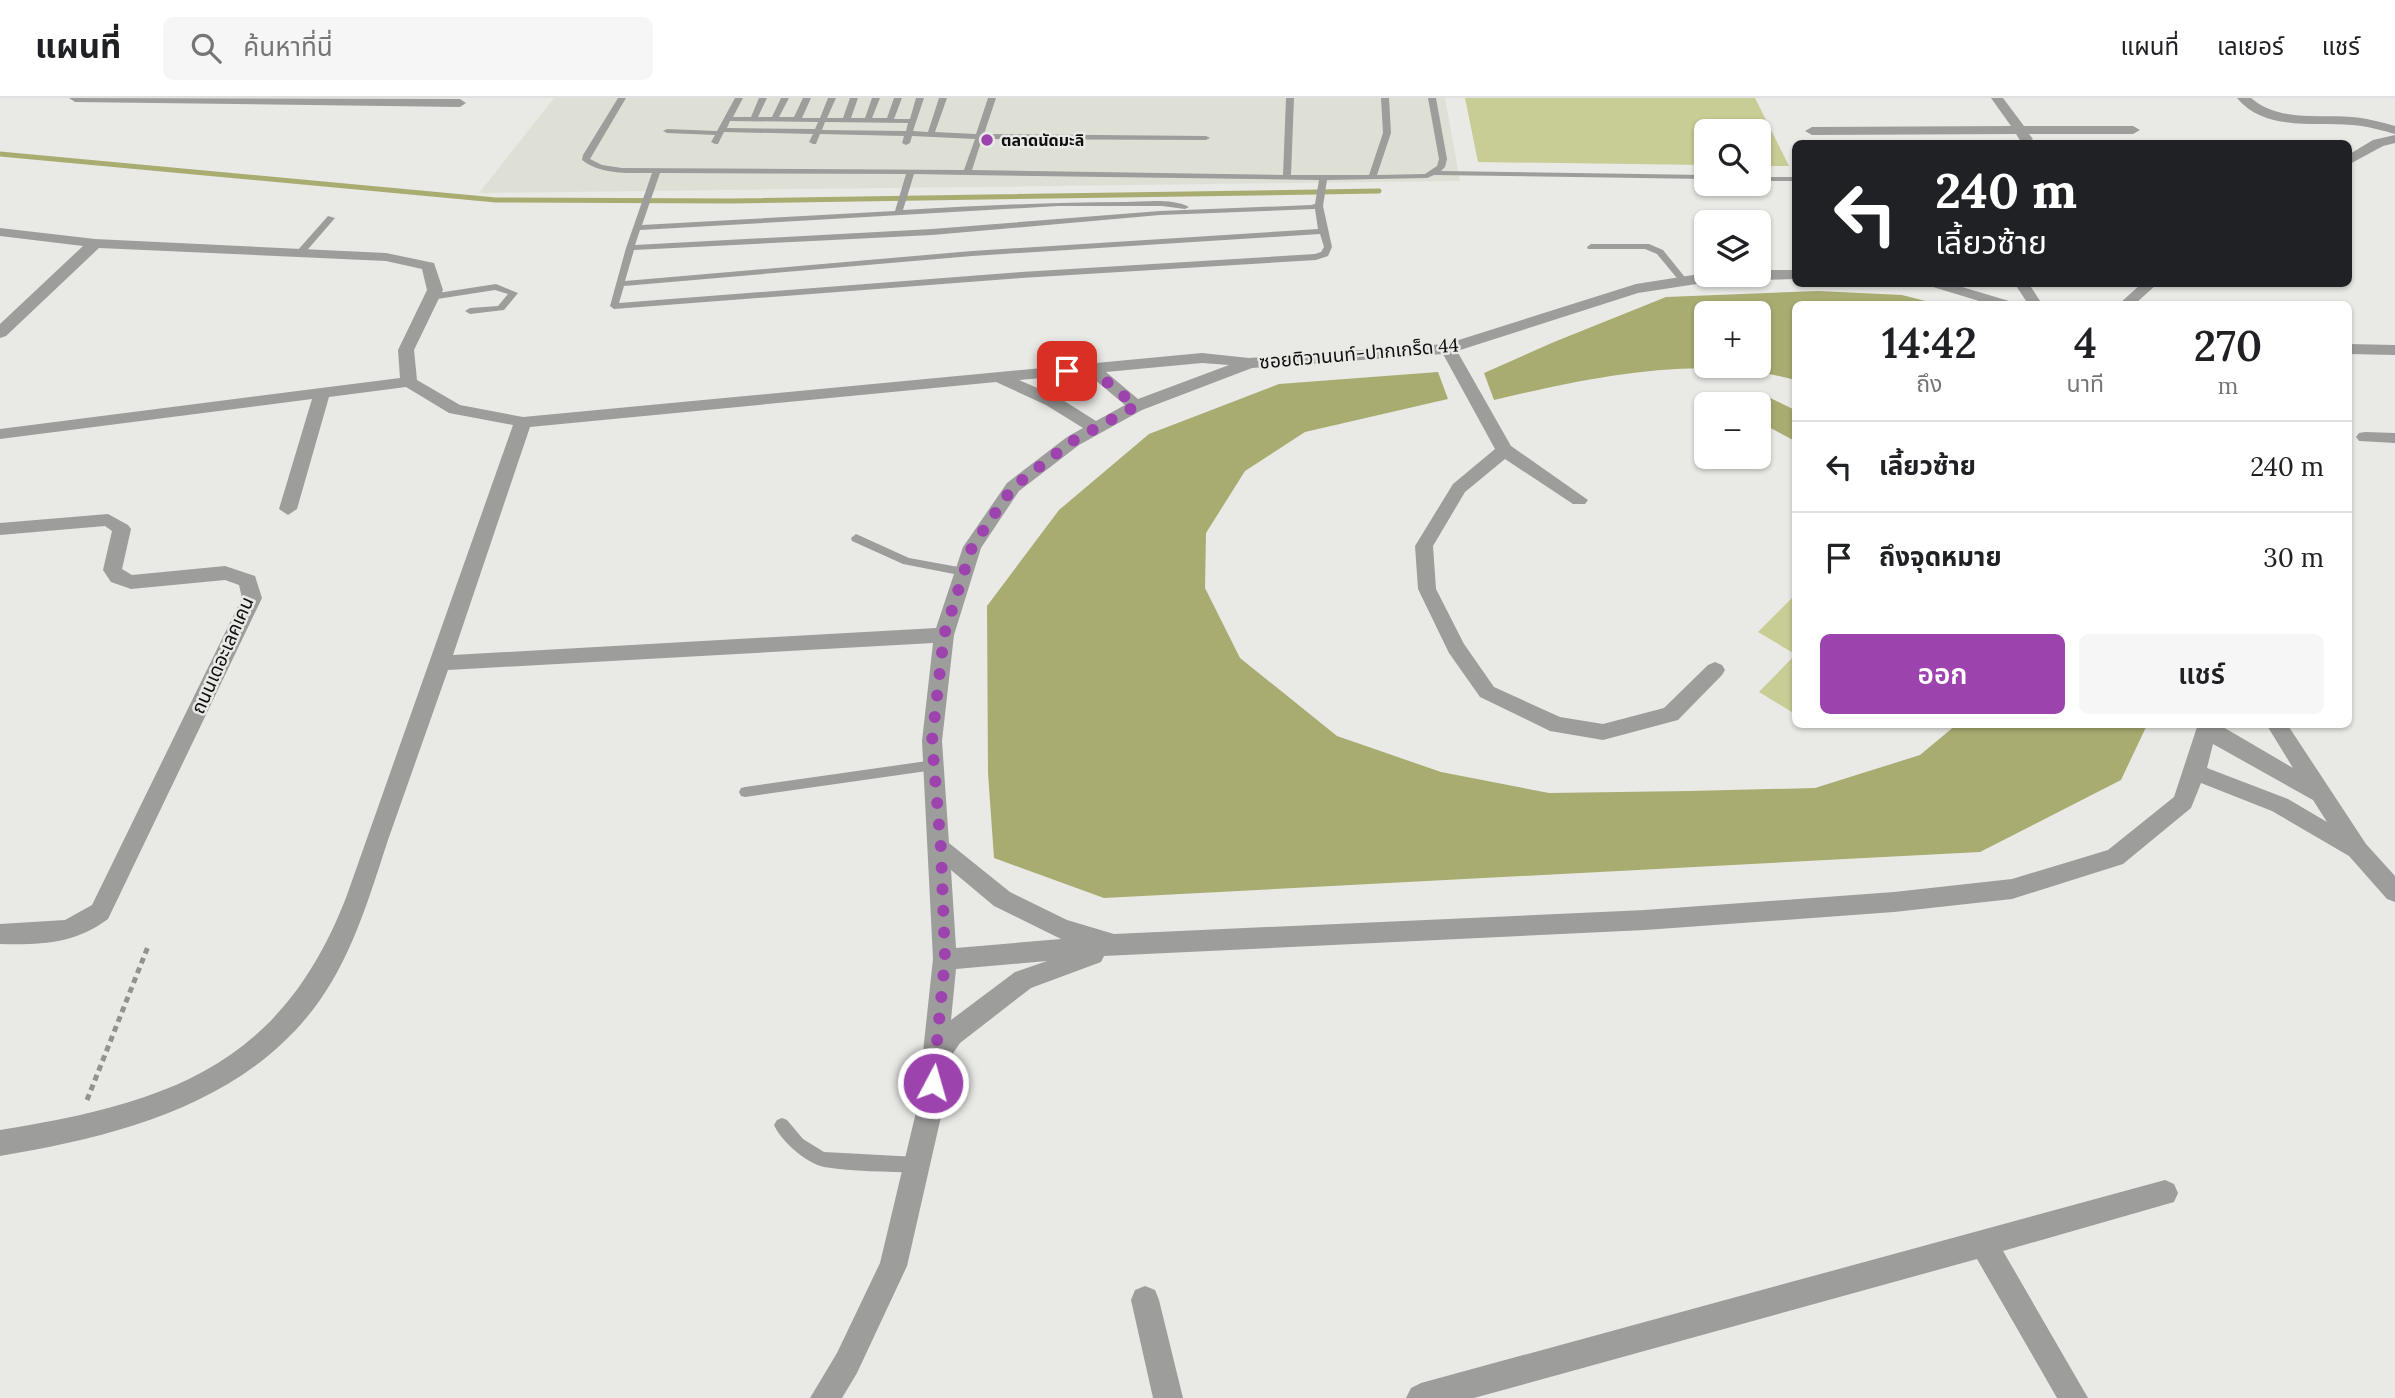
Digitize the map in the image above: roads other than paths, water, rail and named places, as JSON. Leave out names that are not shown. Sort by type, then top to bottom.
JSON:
[{"type":"street","points":[[75,98],[460,103]]},
{"type":"street","points":[[1997,98],[2026,140]]},
{"type":"street","points":[[2243,98],[2255,110],[2275,117],[2358,121],[2395,130]]},
{"type":"street","points":[[1812,131],[2133,130]]},
{"type":"street","points":[[2352,159],[2378,143],[2395,139]]},
{"type":"street","points":[[0,232],[95,243],[386,257],[429,266],[435,290],[406,350],[409,382]]},
{"type":"street","points":[[0,332],[95,243]]},
{"type":"street","name":"ซอยติวานนท์-ปากเกร็ด 44","points":[[825,1398],[847,1363],[893,1266],[930,1108],[945,959],[941,849],[932,741],[944,635],[972,547],[1013,487],[1073,441],[1136,406],[1250,363],[1448,349],[1636,289],[1716,276],[1792,274]]},
{"type":"street","points":[[1948,287],[1994,301]]},
{"type":"street","points":[[2130,301],[2146,287]]},
{"type":"street","points":[[1448,349],[1504,450],[1579,500]]},
{"type":"street","points":[[2352,349],[2395,350]]},
{"type":"street","points":[[0,434],[409,382],[455,408],[523,422],[1202,358],[1250,363]]},
{"type":"street","points":[[1091,369],[1136,406]]},
{"type":"street","points":[[998,377],[1043,396],[1096,429]]},
{"type":"street","points":[[288,509],[322,393]]},
{"type":"street","points":[[0,1143],[74,1132],[141,1114],[204,1086],[250,1055],[295,1014],[334,956],[442,663],[523,422]]},
{"type":"street","points":[[2365,437],[2395,438]]},
{"type":"street","points":[[1504,450],[1459,488],[1424,545],[1427,589],[1456,648],[1487,692],[1556,725],[1602,732],[1671,714],[1714,670]]},
{"type":"street","name":"ถนนเดอะเลคเคน","points":[[0,529],[108,520],[122,529],[112,570],[118,577],[131,582],[141,582],[232,575],[248,581],[252,598],[100,912],[88,923],[63,933],[0,934]]},
{"type":"street","points":[[442,663],[944,635]]},
{"type":"street","points":[[945,959],[1123,944],[1659,919],[1894,902],[2012,888],[2116,857],[2183,802],[2208,728],[2321,794]]},
{"type":"street","points":[[2279,728],[2358,851],[2395,892]]},
{"type":"street","points":[[2195,772],[2280,805],[2358,851]]},
{"type":"street","points":[[941,849],[1002,899],[1062,929],[1123,944]]},
{"type":"street","points":[[935,1057],[951,1035],[1023,980],[1123,944]]},
{"type":"street","points":[[1421,1398],[2165,1193]]},
{"type":"street","points":[[1983,1245],[2073,1398]]},
{"type":"street","points":[[1145,1300],[1168,1398]]},
{"type":"lane","points":[[622,98],[586,160],[612,169],[1287,177],[1427,177],[1441,167],[1443,159],[1432,98]]},
{"type":"lane","points":[[715,142],[739,98]]},
{"type":"lane","points":[[753,120],[763,98]]},
{"type":"lane","points":[[774,120],[785,98]]},
{"type":"lane","points":[[797,120],[807,98]]},
{"type":"lane","points":[[813,142],[832,98]]},
{"type":"lane","points":[[846,120],[854,98]]},
{"type":"lane","points":[[868,120],[876,98]]},
{"type":"lane","points":[[890,120],[898,98]]},
{"type":"lane","points":[[908,139],[920,98]]},
{"type":"lane","points":[[933,134],[931,133],[943,98]]},
{"type":"lane","points":[[967,173],[992,98]]},
{"type":"lane","points":[[1287,177],[1290,98]]},
{"type":"lane","points":[[1373,177],[1374,163],[1384,145],[1387,130],[1385,98]]},
{"type":"lane","points":[[727,119],[912,121]]},
{"type":"lane","points":[[667,131],[817,133],[908,139],[933,134],[1206,138]]},
{"type":"lane","points":[[657,171],[629,248],[614,306],[1021,275],[1316,257],[1325,254],[1328,247],[1323,231],[1320,199],[1323,177]]},
{"type":"lane","points":[[898,209],[911,172]]},
{"type":"lane","points":[[1434,173],[1694,177]]},
{"type":"lane","points":[[1771,179],[1792,179]]},
{"type":"lane","points":[[629,248],[932,232],[1216,211],[1320,199]]},
{"type":"lane","points":[[637,228],[898,209],[1162,204],[1216,211]]},
{"type":"lane","points":[[300,253],[331,218]]},
{"type":"lane","points":[[620,284],[1116,243],[1323,231]]},
{"type":"lane","points":[[1591,247],[1646,246],[1660,252],[1684,281]]},
{"type":"lane","points":[[431,298],[496,287],[514,293],[501,307],[470,311]]},
{"type":"lane","points":[[856,538],[907,561],[964,572]]},
{"type":"lane","points":[[745,792],[934,765]]},
{"type":"lane","points":[[782,1125],[798,1144],[822,1159],[917,1166]]},
{"type":"waterway","points":[[0,154],[496,200],[732,201],[1379,191]]},
{"type":"place","name":"ตลาดนัดมะลิ","points":[[987,140]]}]
